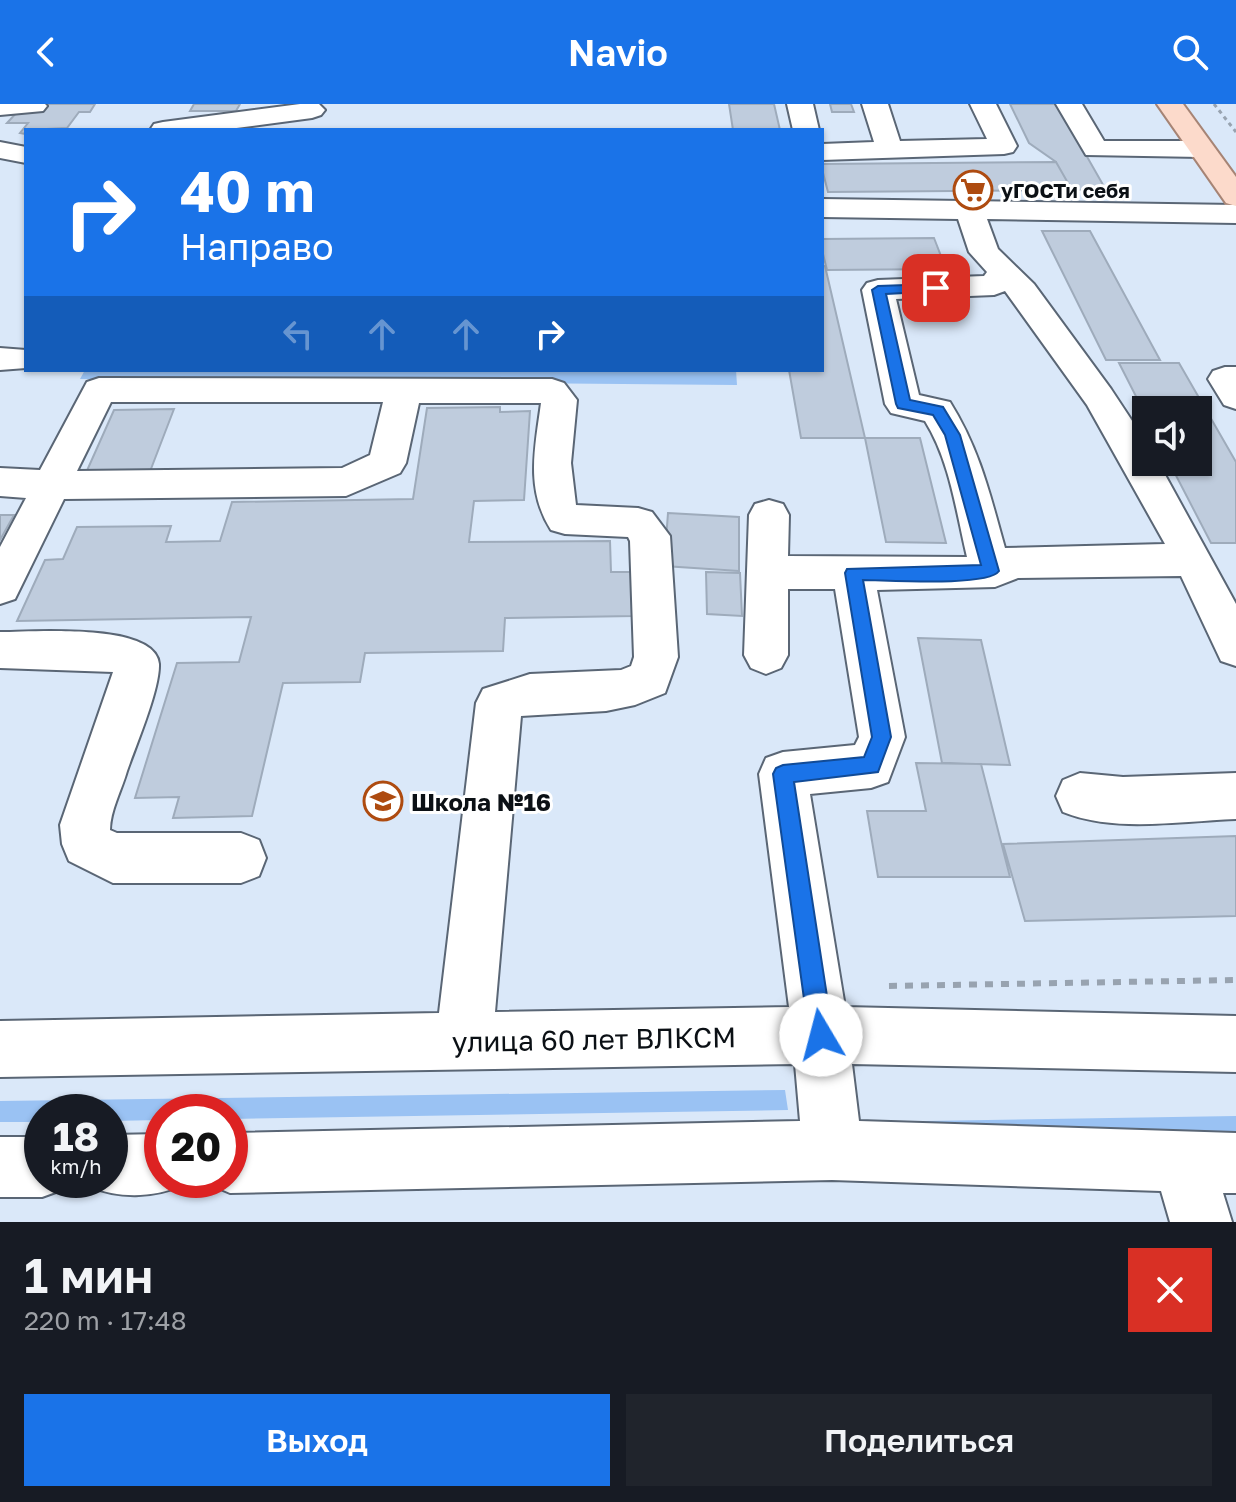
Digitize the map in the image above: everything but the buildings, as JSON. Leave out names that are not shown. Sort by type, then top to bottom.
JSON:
[{"type":"main road","points":[[1170,104],[1235,200]]},
{"type":"street","points":[[158,128],[171,104]]},
{"type":"street","points":[[800,104],[806,128]]},
{"type":"street","points":[[875,104],[890,150]]},
{"type":"street","points":[[824,152],[1004,146],[983,104]]},
{"type":"street","points":[[1069,104],[1095,149],[1201,149]]},
{"type":"street","points":[[0,107],[34,106]]},
{"type":"street","points":[[172,128],[256,110],[309,117]]},
{"type":"street","points":[[0,150],[24,155]]},
{"type":"street","points":[[824,208],[969,210],[1235,200]]},
{"type":"street","points":[[969,210],[984,252],[1023,291],[1099,397],[1138,459],[1194,560],[1236,648]]},
{"type":"street","points":[[991,571],[952,435],[937,411],[903,404],[878,290],[994,285],[1003,271]]},
{"type":"street","points":[[1236,379],[1225,379],[1236,397]]},
{"type":"street","points":[[0,587],[99,390],[552,391],[559,400],[552,492],[556,510],[565,519],[638,523],[650,536],[656,657],[649,679],[618,690],[527,694],[499,703],[464,1041]]},
{"type":"street","points":[[0,482],[49,485],[346,482],[387,463],[404,390]]},
{"type":"street","points":[[766,655],[769,515]]},
{"type":"street","points":[[768,572],[952,574],[991,571],[1013,562],[1194,560]]},
{"type":"street","points":[[832,1150],[821,1035],[783,774],[871,766],[882,737],[853,573]]},
{"type":"street","points":[[0,650],[113,653],[128,655],[137,663],[132,688],[85,825],[87,844],[113,858],[241,858]]},
{"type":"street","points":[[1080,796],[1123,800],[1236,796]]},
{"type":"street","name":"улица 60 лет ВЛКСМ","points":[[0,1049],[821,1035],[1236,1044]]},
{"type":"street","points":[[248,1163],[832,1150],[1210,1162],[1201,1222]]},
{"type":"street","points":[[0,1167],[24,1167]]},
{"type":"path","points":[[1214,104],[1236,132]]},
{"type":"shaded area","points":[[84,372],[736,372],[737,385],[80,379]]},
{"type":"shaded area","points":[[785,1090],[788,1110],[248,1119],[248,1098]]},
{"type":"shaded area","points":[[128,1099],[144,1099],[144,1120],[128,1121]]},
{"type":"shaded area","points":[[0,1101],[24,1101],[24,1122],[0,1122]]},
{"type":"shaded area","points":[[1236,1116],[1236,1136],[864,1122]]},
{"type":"place","name":"уГОСТи себя","points":[[973,190]]},
{"type":"place","name":"Школа №16","points":[[383,801]]},
{"type":"route","points":[[821,1035],[783,774],[871,766],[882,737],[853,573],[952,574],[991,571],[961,456],[952,435],[937,411],[903,404],[878,290],[936,288]]}]
